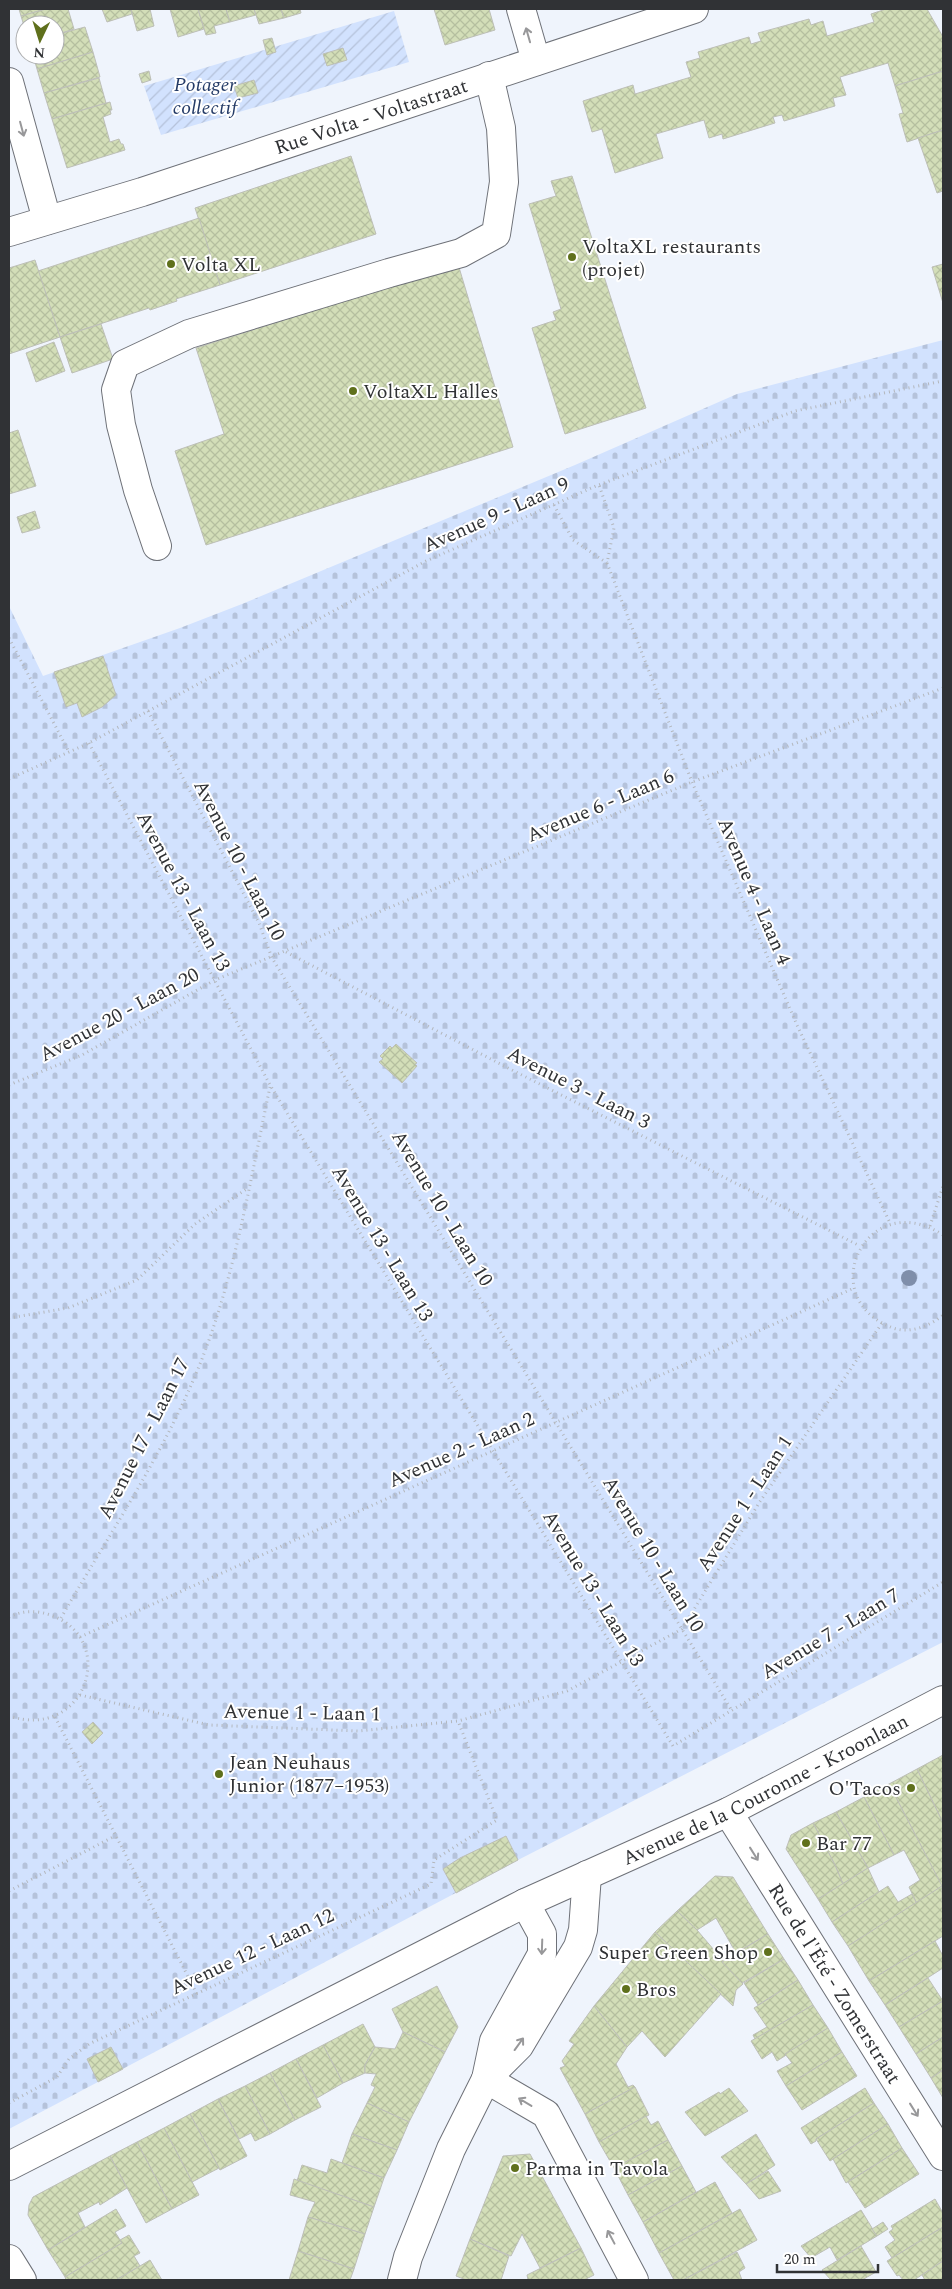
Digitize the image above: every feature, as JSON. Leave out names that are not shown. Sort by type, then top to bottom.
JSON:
[{"type":"street","points":[[521,9],[536,61]]},
{"type":"street","name":"Rue Volta - Voltastraat","points":[[9,232],[142,192],[694,9]]},
{"type":"street","points":[[157,546],[138,490],[121,425],[116,390],[125,364],[189,334],[389,273],[461,254],[496,234],[504,182],[501,128],[489,76]]},
{"type":"street","points":[[9,82],[47,220]]},
{"type":"street","name":"Avenue de la Couronne - Kroonlaan","points":[[9,2166],[525,1903],[728,1812],[943,1700]]},
{"type":"street","name":"Rue de l'Été - Zomerstraat","points":[[728,1812],[943,2156]]},
{"type":"street","points":[[486,2079],[519,2046],[578,1947],[583,1930],[587,1875]]},
{"type":"street","points":[[402,2280],[408,2257],[451,2149],[486,2079],[494,2041],[542,1954],[542,1934],[525,1903]]},
{"type":"street","points":[[486,2079],[546,2114],[634,2280]]},
{"type":"street","points":[[9,2259],[22,2280]]},
{"type":"path","name":"Avenue 9 - Laan 9","points":[[9,779],[89,743],[426,561],[599,485],[795,411],[943,381]]},
{"type":"path","points":[[554,505],[573,540],[607,563],[614,528],[599,485]]},
{"type":"path","name":"Avenue 4 - Laan 4","points":[[607,563],[692,782],[797,1025],[890,1224]]},
{"type":"path","points":[[9,638],[69,752]]},
{"type":"path","name":"Avenue 6 - Laan 6","points":[[272,958],[692,782],[943,688]]},
{"type":"path","name":"Avenue 10 - Laan 10","points":[[148,711],[259,923],[272,958],[732,1711]]},
{"type":"path","name":"Avenue 13 - Laan 13","points":[[89,743],[270,1085],[673,1746]]},
{"type":"path","name":"Avenue 3 - Laan 3","points":[[286,952],[501,1064],[860,1246]]},
{"type":"path","name":"Avenue 20 - Laan 20","points":[[9,1085],[82,1055],[215,980],[272,958]]},
{"type":"path","name":"Avenue 17 - Laan 17","points":[[61,1618],[141,1484],[192,1383],[224,1296],[270,1085]]},
{"type":"path","points":[[930,1226],[943,1186]]},
{"type":"path","points":[[9,1318],[68,1308],[137,1280],[195,1224],[248,1188]]},
{"type":"path","points":[[943,1235],[930,1226],[917,1222],[904,1221],[878,1229],[860,1246],[854,1259],[852,1274],[854,1288],[860,1303],[869,1314],[882,1323],[897,1329],[913,1329],[928,1325],[943,1315]]},
{"type":"path","name":"Avenue 2 - Laan 2","points":[[80,1637],[854,1288]]},
{"type":"path","name":"Avenue 1 - Laan 1","points":[[80,1696],[209,1725],[358,1731],[458,1721],[567,1691],[621,1660],[682,1629],[758,1502],[882,1323]]},
{"type":"path","name":"Avenue 7 - Laan 7","points":[[673,1746],[943,1582]]},
{"type":"path","points":[[9,1617],[27,1611],[45,1612],[61,1618],[80,1637],[86,1651],[88,1666],[86,1682],[80,1696],[69,1708],[55,1717],[39,1721],[23,1720],[9,1716]]},
{"type":"path","points":[[55,1717],[197,1994]]},
{"type":"path","name":"Avenue 12 - Laan 12","points":[[9,2103],[57,2078],[69,2059],[90,2044],[431,1884],[434,1860],[497,1820],[458,1721]]},
{"type":"path","points":[[9,1891],[116,1836]]},
{"type":"green space","name":"Potager collectif","points":[[394,11],[409,62],[161,135],[144,86]]},
{"type":"green space","points":[[943,340],[943,1642],[518,1860],[9,2129],[9,606],[43,676],[242,604],[575,465],[737,394]]},
{"type":"building","points":[[19,9],[46,9],[25,15],[21,15]]},
{"type":"building","points":[[46,9],[68,9],[74,29],[65,32],[65,15],[25,15]]},
{"type":"building","points":[[102,9],[131,9],[132,14],[107,22]]},
{"type":"building","points":[[131,9],[150,9],[154,26],[137,31]]},
{"type":"building","points":[[170,9],[198,9],[204,29],[178,37]]},
{"type":"building","points":[[198,9],[226,9],[230,22],[214,26],[216,33],[206,35]]},
{"type":"building","points":[[226,9],[254,9],[256,15],[230,22]]},
{"type":"building","points":[[254,9],[281,9],[284,18],[259,24]]},
{"type":"building","points":[[281,9],[300,9],[301,13],[284,18]]},
{"type":"building","points":[[434,9],[489,9],[495,30],[445,45]]},
{"type":"building","points":[[886,9],[927,9],[943,37],[943,71],[895,86],[888,63],[840,77],[846,95],[833,98],[835,106],[784,121],[782,115],[773,117],[775,123],[723,139],[722,134],[709,138],[704,120],[656,134],[663,158],[615,173],[602,129],[592,132],[583,101],[633,85],[635,94],[691,77],[686,62],[700,58],[698,52],[749,37],[751,44],[761,41],[758,33],[809,19],[811,25],[823,21],[827,36],[874,22],[871,14]]},
{"type":"building","points":[[85,27],[93,52],[65,60],[65,32]]},
{"type":"building","points":[[272,38],[276,52],[267,55],[263,40]]},
{"type":"building","points":[[343,48],[347,60],[327,66],[323,54]]},
{"type":"building","points":[[93,52],[100,77],[44,93],[37,69],[50,65],[65,65],[65,60]]},
{"type":"building","points":[[36,65],[50,65],[37,69]]},
{"type":"building","points":[[149,71],[151,80],[142,83],[139,74]]},
{"type":"building","points":[[943,71],[943,130],[907,142],[899,114],[903,113],[895,86]]},
{"type":"building","points":[[99,78],[106,103],[52,119],[44,93]]},
{"type":"building","points":[[254,80],[258,93],[238,98],[234,86]]},
{"type":"building","points":[[110,102],[111,114],[103,117],[110,142],[119,139],[125,150],[67,168],[52,119]]},
{"type":"building","points":[[943,130],[943,191],[937,193],[918,138]]},
{"type":"building","points":[[351,156],[376,234],[220,285],[195,208]]},
{"type":"building","name":"VoltaXL restaurants (projet)","points":[[572,176],[646,408],[565,434],[532,328],[556,320],[553,312],[561,309],[529,204],[556,196],[551,181]]},
{"type":"building","points":[[199,218],[220,285],[176,299],[177,301],[150,310],[149,308],[60,337],[38,271]]},
{"type":"building","points":[[35,260],[60,337],[9,354],[9,268]]},
{"type":"building","name":"VoltaXL Halles","points":[[458,264],[513,447],[206,545],[175,451],[224,434],[196,348]]},
{"type":"building","points":[[943,264],[943,303],[932,267]]},
{"type":"building","points":[[101,324],[113,359],[72,373],[60,337]]},
{"type":"building","points":[[54,342],[65,371],[36,382],[26,353]]},
{"type":"building","points":[[18,430],[36,486],[9,494],[9,433]]},
{"type":"building","points":[[35,511],[40,528],[22,533],[17,517]]},
{"type":"building","points":[[103,656],[116,695],[102,707],[82,717],[77,703],[66,707],[54,672]]},
{"type":"building","points":[[396,1044],[417,1063],[415,1064],[417,1066],[402,1083],[379,1062],[383,1059],[380,1056],[390,1046],[392,1048]]},
{"type":"building","points":[[93,1722],[103,1733],[92,1744],[82,1732]]},
{"type":"building","points":[[943,1755],[943,1823],[917,1769]]},
{"type":"building","points":[[917,1769],[943,1823],[943,1889],[889,1784]]},
{"type":"building","points":[[889,1784],[942,1886],[917,1904],[909,1887],[920,1880],[904,1850],[894,1855],[864,1797]]},
{"type":"building","points":[[864,1797],[894,1855],[868,1868],[836,1812]]},
{"type":"building","points":[[836,1812],[868,1868],[843,1884],[813,1823]]},
{"type":"building","points":[[813,1823],[843,1884],[818,1899],[786,1849],[791,1835]]},
{"type":"building","points":[[506,1836],[518,1860],[456,1893],[443,1869],[460,1858]]},
{"type":"building","points":[[868,1868],[879,1892],[832,1922],[818,1899]]},
{"type":"building","points":[[715,1876],[733,1877],[768,1934],[736,1953],[716,1918],[697,1930],[677,1911]]},
{"type":"building","points":[[888,1886],[898,1902],[912,1894],[917,1904],[848,1946],[832,1922]]},
{"type":"building","points":[[942,1886],[943,1936],[869,1981],[848,1946]]},
{"type":"building","points":[[677,1911],[697,1930],[743,1984],[736,1990],[733,2006],[655,1932]]},
{"type":"building","points":[[655,1932],[721,1994],[665,2057],[642,2031],[627,2047],[594,2006]]},
{"type":"building","points":[[768,1934],[784,1959],[742,1983],[722,1962]]},
{"type":"building","points":[[935,1941],[943,1956],[943,1968],[885,2005],[869,1981]]},
{"type":"building","points":[[784,1959],[798,1980],[758,2005],[744,1983]]},
{"type":"building","points":[[928,1978],[943,2001],[899,2027],[885,2005]]},
{"type":"building","points":[[798,1980],[813,2005],[755,2039],[753,2035],[767,2027],[754,2008]]},
{"type":"building","points":[[437,1986],[458,2027],[445,2052],[403,2032],[392,2009]]},
{"type":"building","points":[[943,2001],[943,2037],[916,2054],[899,2027]]},
{"type":"building","points":[[813,2005],[828,2028],[777,2061],[772,2052],[762,2059],[751,2041]]},
{"type":"building","points":[[594,2006],[627,2047],[616,2064],[628,2087],[633,2085],[635,2087],[585,2114],[560,2068],[565,2066],[562,2061],[574,2044],[569,2041]]},
{"type":"building","points":[[363,2024],[375,2047],[365,2065],[365,2073],[343,2083],[323,2045]]},
{"type":"building","points":[[828,2028],[842,2052],[786,2086],[777,2071],[792,2063],[785,2054]]},
{"type":"building","points":[[403,2032],[445,2052],[409,2122],[367,2103],[375,2087],[371,2085],[376,2074],[365,2073],[365,2065],[375,2047],[395,2049]]},
{"type":"building","points":[[943,2037],[943,2070],[931,2078],[916,2054]]},
{"type":"building","points":[[323,2045],[343,2083],[317,2098],[296,2059]]},
{"type":"building","points":[[111,2047],[123,2069],[98,2082],[87,2059]]},
{"type":"building","points":[[842,2052],[857,2076],[802,2110],[786,2086]]},
{"type":"building","points":[[296,2059],[321,2107],[295,2120],[270,2073]]},
{"type":"building","points":[[943,2070],[943,2098],[931,2078]]},
{"type":"building","points":[[270,2073],[295,2120],[270,2134],[245,2086]]},
{"type":"building","points":[[245,2086],[270,2134],[255,2141],[251,2133],[239,2139],[218,2099]]},
{"type":"building","points":[[635,2087],[649,2115],[599,2142],[585,2114]]},
{"type":"building","points":[[729,2088],[748,2111],[705,2136],[685,2112]]},
{"type":"building","points":[[865,2088],[874,2103],[811,2144],[801,2128]]},
{"type":"building","points":[[218,2099],[247,2156],[220,2170],[190,2114]]},
{"type":"building","points":[[367,2103],[409,2122],[397,2150],[352,2134]]},
{"type":"building","points":[[874,2103],[888,2124],[830,2161],[816,2139]]},
{"type":"building","points":[[190,2114],[219,2168],[192,2182],[164,2128]]},
{"type":"building","points":[[646,2116],[651,2125],[658,2121],[668,2140],[614,2168],[599,2142]]},
{"type":"building","points":[[888,2124],[902,2148],[846,2183],[833,2159]]},
{"type":"building","points":[[164,2128],[199,2195],[172,2209],[137,2142]]},
{"type":"building","points":[[352,2134],[397,2150],[384,2178],[342,2163]]},
{"type":"building","points":[[756,2134],[775,2165],[746,2184],[721,2157]]},
{"type":"building","points":[[668,2140],[682,2166],[628,2195],[614,2168]]},
{"type":"building","points":[[137,2142],[172,2209],[146,2223],[110,2156]]},
{"type":"building","points":[[902,2148],[919,2174],[865,2208],[848,2182]]},
{"type":"building","points":[[530,2154],[581,2248],[540,2268],[522,2234],[511,2256],[470,2239],[503,2156]]},
{"type":"building","points":[[110,2156],[127,2188],[100,2205],[99,2202],[78,2213],[85,2227],[48,2250],[28,2215],[29,2205],[33,2197]]},
{"type":"building","points":[[331,2159],[384,2178],[374,2207],[297,2181],[302,2165],[327,2173]]},
{"type":"building","points":[[682,2166],[696,2192],[643,2222],[628,2195]]},
{"type":"building","points":[[768,2171],[781,2191],[759,2199],[746,2184]]},
{"type":"building","points":[[294,2179],[374,2207],[365,2234],[308,2217],[315,2202],[290,2195]]},
{"type":"building","points":[[715,2182],[732,2213],[659,2253],[643,2222]]},
{"type":"building","points":[[935,2199],[943,2213],[943,2227],[892,2258],[885,2247],[895,2240],[889,2232],[893,2229],[891,2226]]},
{"type":"building","points":[[116,2209],[126,2226],[115,2232],[122,2243],[65,2277],[48,2250]]},
{"type":"building","points":[[740,2209],[757,2240],[683,2280],[674,2280],[659,2253]]},
{"type":"building","points":[[861,2210],[877,2236],[837,2260],[830,2247],[811,2258],[801,2246]]},
{"type":"building","points":[[308,2217],[365,2234],[354,2269],[298,2251]]},
{"type":"building","points":[[883,2222],[888,2229],[877,2236],[872,2229]]},
{"type":"building","points":[[943,2227],[943,2261],[914,2280],[903,2280],[899,2275],[897,2276],[887,2261]]},
{"type":"building","points":[[129,2235],[140,2253],[134,2256],[140,2266],[116,2280],[66,2280],[65,2277],[122,2243],[120,2240]]},
{"type":"building","points":[[470,2239],[509,2256],[501,2280],[466,2280],[456,2276]]},
{"type":"building","points":[[861,2246],[876,2272],[862,2280],[831,2280],[822,2270]]},
{"type":"building","points":[[581,2248],[594,2275],[584,2280],[528,2280],[527,2275]]},
{"type":"building","points":[[298,2251],[354,2269],[350,2280],[289,2280]]},
{"type":"building","points":[[737,2252],[745,2268],[739,2272],[742,2280],[683,2280]]},
{"type":"building","points":[[150,2260],[162,2280],[116,2280],[140,2266]]},
{"type":"building","points":[[943,2261],[943,2280],[925,2280],[922,2275]]},
{"type":"place","name":"VoltaXL restaurants (projet)","points":[[572,257]]},
{"type":"place","name":"Volta XL","points":[[171,264]]},
{"type":"place","name":"VoltaXL Halles","points":[[353,391]]},
{"type":"place","name":"Jean Neuhaus Junior (1877–1953)","points":[[219,1774]]},
{"type":"place","name":"O'Tacos","points":[[911,1788]]},
{"type":"place","name":"Bar 77","points":[[806,1843]]},
{"type":"place","name":"Super Green Shop","points":[[768,1952]]},
{"type":"place","name":"Bros","points":[[626,1989]]},
{"type":"place","name":"Parma in Tavola","points":[[515,2168]]}]
